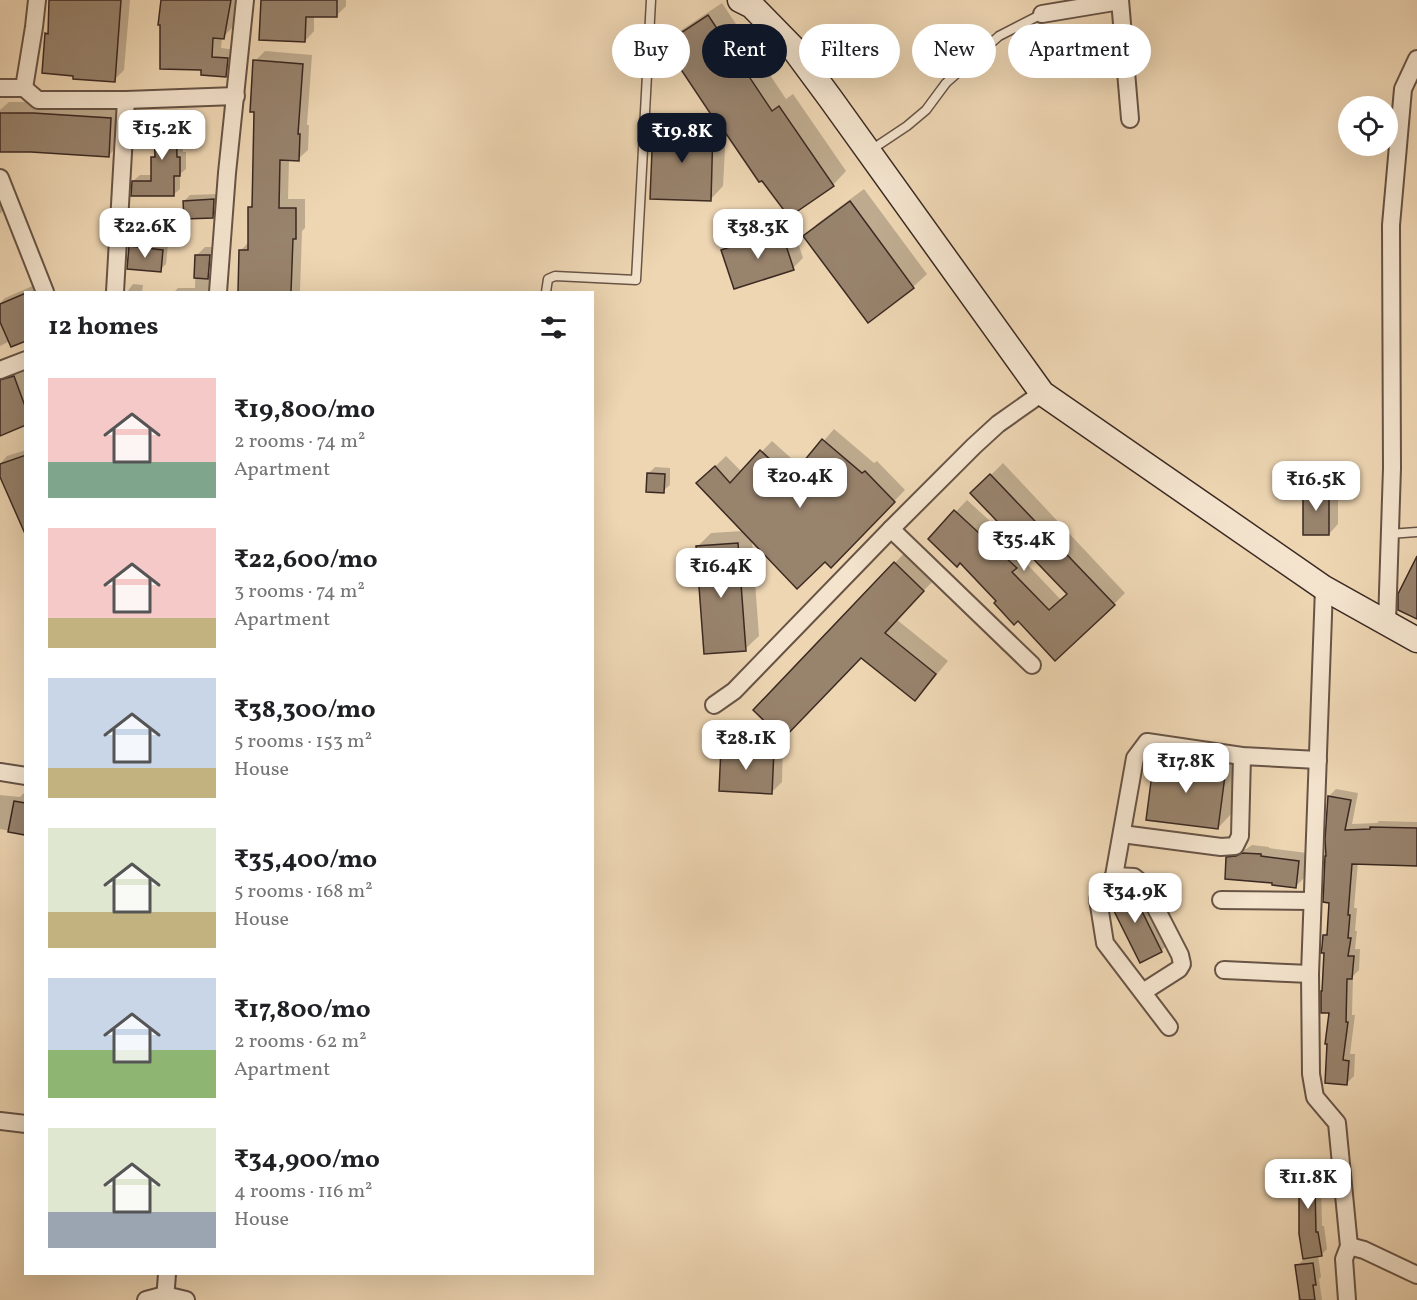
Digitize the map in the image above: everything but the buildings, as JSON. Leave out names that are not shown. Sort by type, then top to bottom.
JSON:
[{"type":"street","points":[[24,88],[37,0]]},
{"type":"street","points":[[218,291],[227,173],[245,0]]},
{"type":"street","points":[[740,0],[752,6],[793,48],[1042,393],[1324,588],[1417,640]]},
{"type":"street","points":[[1042,14],[1120,1],[1131,119]]},
{"type":"street","points":[[1387,623],[1392,468],[1391,225],[1403,89],[1417,59]]},
{"type":"street","points":[[0,88],[24,88],[38,100],[236,96]]},
{"type":"street","points":[[115,291],[126,100]]},
{"type":"street","points":[[0,178],[45,291]]},
{"type":"street","points":[[0,370],[24,361]]},
{"type":"street","points":[[714,705],[734,691],[891,528],[998,423],[1042,393]]},
{"type":"street","points":[[891,528],[1032,664]]},
{"type":"street","points":[[1324,588],[1310,974],[1311,1074],[1315,1096],[1337,1123],[1349,1246],[1344,1259],[1347,1300]]},
{"type":"street","points":[[1169,1027],[1105,943],[1098,899],[1114,876],[1135,758],[1147,742],[1242,756],[1318,760]]},
{"type":"street","points":[[1122,834],[1221,847],[1235,846],[1240,836],[1242,756]]},
{"type":"street","points":[[0,772],[24,776]]},
{"type":"street","points":[[1114,876],[1134,877],[1144,885],[1180,955],[1182,964],[1179,969],[1143,992]]},
{"type":"street","points":[[1221,900],[1312,901]]},
{"type":"street","points":[[1224,970],[1310,974]]},
{"type":"street","points":[[0,1121],[24,1124]]},
{"type":"street","points":[[1349,1246],[1364,1250],[1417,1275]]},
{"type":"street","points":[[165,1297],[167,1275]]},
{"type":"street","points":[[146,1300],[165,1297],[186,1300]]},
{"type":"lane","points":[[546,291],[548,279],[555,276],[636,280],[651,0]]},
{"type":"lane","points":[[869,152],[926,110],[946,82],[999,36],[1042,14]]},
{"type":"lane","points":[[1389,534],[1417,532]]}]
